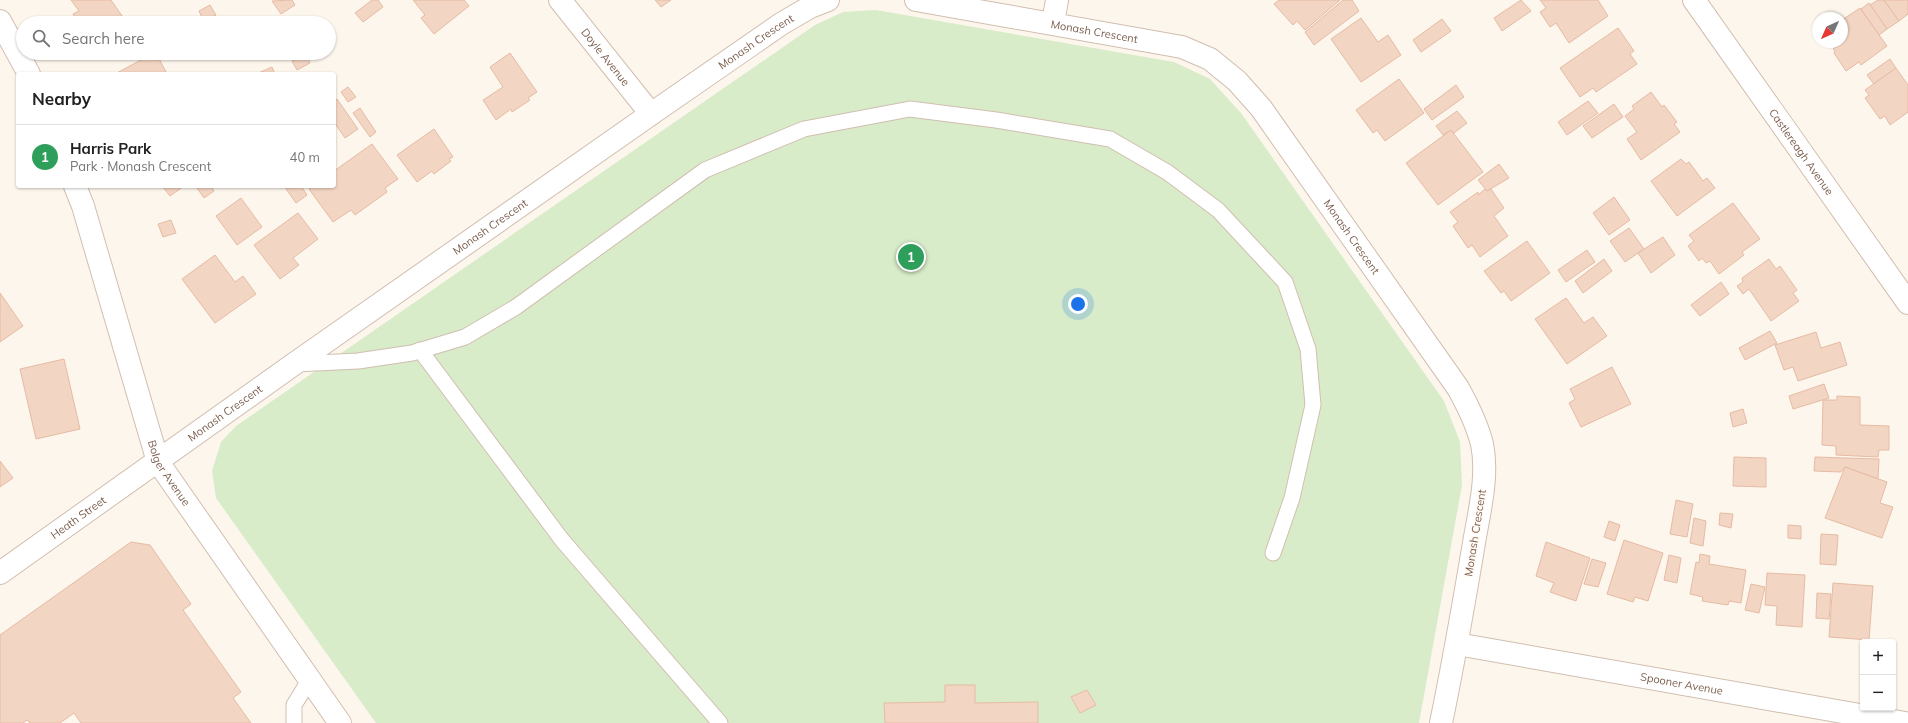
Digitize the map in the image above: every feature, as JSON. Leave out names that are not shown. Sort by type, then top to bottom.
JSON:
[{"type":"street","name":"Doyle Avenue","points":[[560,0],[651,114]]},
{"type":"street","name":"Monash Crescent","points":[[158,462],[294,364],[781,24],[810,7],[828,0]]},
{"type":"street","name":"Monash Crescent","points":[[916,0],[1182,47],[1210,59],[1238,81],[1261,108],[1458,388],[1472,414],[1482,445],[1484,474],[1457,644],[1441,723]]},
{"type":"street","points":[[1053,23],[1057,0]]},
{"type":"street","name":"Castlereagh Avenue","points":[[1694,0],[1908,304]]},
{"type":"street","points":[[0,21],[16,50]]},
{"type":"street","points":[[21,60],[28,72]]},
{"type":"street","name":"Bolger Avenue","points":[[75,188],[83,206],[158,462],[340,723]]},
{"type":"street","name":"Heath Street","points":[[0,573],[158,462]]},
{"type":"street","name":"Spooner Avenue","points":[[1457,644],[1905,723]]},
{"type":"lane","points":[[294,364],[358,361],[420,350],[465,337],[516,307],[705,170],[804,129],[910,109],[996,120],[1110,139],[1166,172],[1218,210],[1285,282],[1308,349],[1313,405],[1292,498],[1274,553]]},
{"type":"lane","points":[[420,350],[562,540],[720,723]]},
{"type":"lane","points":[[294,723],[294,705],[310,679]]},
{"type":"green space","points":[[876,10],[1174,62],[1210,79],[1241,113],[1444,401],[1460,442],[1462,485],[1419,723],[376,723],[216,498],[212,471],[221,442],[236,426],[815,25],[843,12]]},
{"type":"building","points":[[71,0],[111,0],[122,16],[74,16],[73,14],[79,11]]},
{"type":"building","points":[[292,0],[295,5],[281,14],[272,1]]},
{"type":"building","points":[[372,0],[378,0],[383,7],[363,22],[355,13]]},
{"type":"building","points":[[413,0],[464,0],[469,6],[434,34],[421,18],[425,15]]},
{"type":"building","points":[[655,0],[671,0],[661,7]]},
{"type":"building","points":[[1279,0],[1340,0],[1305,30],[1297,21],[1293,25],[1274,4]]},
{"type":"building","points":[[1343,0],[1352,0],[1359,11],[1314,45],[1305,32]]},
{"type":"building","points":[[1521,0],[1531,11],[1502,31],[1494,18]]},
{"type":"building","points":[[1540,0],[1598,0],[1608,16],[1569,43],[1556,23],[1550,27],[1540,12],[1546,8]]},
{"type":"building","points":[[1878,0],[1884,0],[1899,21],[1887,29],[1870,5]]},
{"type":"building","points":[[1884,0],[1908,0],[1908,14],[1899,21]]},
{"type":"building","points":[[1869,3],[1887,29],[1879,35],[1861,9]]},
{"type":"building","points":[[210,5],[216,15],[201,16],[199,11]]},
{"type":"building","points":[[1860,8],[1887,46],[1861,65],[1859,62],[1846,71],[1833,49],[1848,48],[1848,16]]},
{"type":"building","points":[[1361,18],[1378,42],[1388,35],[1401,55],[1361,82],[1331,39]]},
{"type":"building","points":[[1442,19],[1451,31],[1421,52],[1413,40]]},
{"type":"building","points":[[1618,28],[1634,51],[1630,54],[1637,64],[1596,92],[1593,88],[1580,97],[1560,68]]},
{"type":"building","points":[[510,53],[537,92],[528,98],[530,100],[512,112],[511,109],[496,120],[483,100],[503,87],[490,67]]},
{"type":"building","points":[[1890,59],[1896,68],[1874,84],[1867,75]]},
{"type":"building","points":[[141,60],[160,60],[166,72],[119,72]]},
{"type":"building","points":[[309,60],[310,63],[297,70],[292,61]]},
{"type":"building","points":[[272,67],[274,72],[261,72]]},
{"type":"building","points":[[1896,68],[1908,85],[1908,112],[1890,125],[1885,116],[1880,119],[1865,98],[1869,95],[1865,90]]},
{"type":"building","points":[[1399,79],[1424,113],[1385,141],[1377,130],[1373,133],[1356,110]]},
{"type":"building","points":[[1456,85],[1464,97],[1432,120],[1424,109]]},
{"type":"building","points":[[348,87],[356,97],[348,102],[341,92]]},
{"type":"building","points":[[1651,92],[1662,107],[1664,105],[1677,122],[1674,124],[1680,132],[1641,160],[1627,139],[1637,132],[1625,116],[1634,109],[1632,106]]},
{"type":"building","points":[[337,99],[358,129],[345,138],[336,125]]},
{"type":"building","points":[[1588,101],[1598,113],[1567,135],[1558,122]]},
{"type":"building","points":[[1614,104],[1623,117],[1592,138],[1583,126]]},
{"type":"building","points":[[360,108],[376,132],[370,137],[353,113]]},
{"type":"building","points":[[1457,111],[1467,123],[1454,133],[1451,130],[1443,135],[1436,126]]},
{"type":"building","points":[[434,129],[453,157],[449,159],[451,161],[434,174],[432,171],[417,182],[397,155]]},
{"type":"building","points":[[1451,130],[1483,172],[1438,205],[1406,163]]},
{"type":"building","points":[[372,144],[398,179],[385,188],[387,192],[355,215],[351,210],[333,222],[309,189],[336,188],[336,170]]},
{"type":"building","points":[[1681,159],[1686,164],[1689,162],[1703,181],[1707,178],[1715,188],[1677,216],[1651,181]]},
{"type":"building","points":[[1499,164],[1509,178],[1487,191],[1478,180]]},
{"type":"building","points":[[164,188],[181,188],[170,196]]},
{"type":"building","points":[[197,188],[212,188],[214,191],[204,198]]},
{"type":"building","points":[[285,188],[302,188],[307,195],[296,203]]},
{"type":"building","points":[[1485,189],[1487,191],[1491,189],[1504,208],[1494,216],[1508,236],[1480,257],[1472,245],[1468,248],[1453,226],[1458,222],[1450,212],[1478,192],[1478,195]]},
{"type":"building","points":[[1614,197],[1630,220],[1609,235],[1593,213]]},
{"type":"building","points":[[241,198],[262,227],[237,245],[216,216]]},
{"type":"building","points":[[1733,203],[1760,239],[1742,252],[1744,255],[1719,274],[1710,261],[1706,263],[1702,258],[1699,261],[1688,246],[1694,241],[1689,235]]},
{"type":"building","points":[[298,213],[318,239],[293,258],[299,265],[280,279],[254,245]]},
{"type":"building","points":[[171,220],[176,233],[163,237],[158,224]]},
{"type":"building","points":[[1629,228],[1644,249],[1625,262],[1610,241]]},
{"type":"building","points":[[1663,237],[1675,255],[1651,273],[1638,253]]},
{"type":"building","points":[[1527,241],[1550,273],[1511,301],[1504,291],[1501,293],[1484,271]]},
{"type":"building","points":[[1587,250],[1595,262],[1566,282],[1558,270]]},
{"type":"building","points":[[215,255],[235,282],[243,276],[256,294],[215,323],[182,279]]},
{"type":"building","points":[[1604,259],[1612,271],[1583,293],[1575,281]]},
{"type":"building","points":[[1769,259],[1776,269],[1780,266],[1797,290],[1793,293],[1799,301],[1771,321],[1749,289],[1743,294],[1737,286],[1743,282],[1742,278]]},
{"type":"building","points":[[1721,282],[1729,294],[1700,316],[1691,305]]},
{"type":"building","points":[[0,293],[23,326],[0,342]]},
{"type":"building","points":[[1566,298],[1584,323],[1593,317],[1607,336],[1567,364],[1535,319]]},
{"type":"building","points":[[1770,331],[1777,343],[1745,360],[1739,348]]},
{"type":"building","points":[[1816,332],[1821,348],[1840,342],[1847,365],[1798,381],[1793,367],[1784,370],[1775,345]]},
{"type":"building","points":[[64,359],[80,429],[36,439],[20,369]]},
{"type":"building","points":[[1612,367],[1631,404],[1581,427],[1569,403],[1575,399],[1570,389]]},
{"type":"building","points":[[1824,384],[1829,398],[1793,409],[1789,396]]},
{"type":"building","points":[[1837,396],[1860,397],[1860,425],[1889,426],[1889,450],[1879,450],[1878,457],[1836,455],[1836,446],[1822,445],[1823,400],[1837,400]]},
{"type":"building","points":[[1743,409],[1747,423],[1733,427],[1730,413]]},
{"type":"building","points":[[1734,457],[1766,458],[1766,487],[1733,486]]},
{"type":"building","points":[[1815,457],[1879,459],[1878,479],[1845,467],[1841,472],[1814,471]]},
{"type":"building","points":[[0,461],[13,478],[0,487]]},
{"type":"building","points":[[1845,467],[1887,482],[1880,503],[1893,507],[1882,538],[1825,518]]},
{"type":"building","points":[[1676,500],[1693,504],[1687,537],[1670,534]]},
{"type":"building","points":[[1720,513],[1733,514],[1731,528],[1719,525]]},
{"type":"building","points":[[1694,518],[1706,521],[1703,546],[1690,543]]},
{"type":"building","points":[[1609,521],[1620,525],[1615,541],[1604,537]]},
{"type":"building","points":[[1788,525],[1801,526],[1801,539],[1788,538]]},
{"type":"building","points":[[1821,534],[1838,535],[1836,565],[1820,564]]},
{"type":"building","points":[[1624,540],[1663,553],[1648,601],[1635,597],[1633,602],[1607,594]]},
{"type":"building","points":[[131,542],[150,545],[191,604],[183,610],[241,692],[233,698],[251,723],[81,723],[74,713],[60,723],[30,723],[27,720],[23,723],[0,723],[0,635]]},
{"type":"building","points":[[1546,542],[1590,558],[1576,601],[1550,592],[1554,583],[1536,576]]},
{"type":"building","points":[[1700,554],[1710,556],[1709,564],[1746,570],[1741,603],[1729,601],[1728,605],[1702,601],[1703,597],[1690,594],[1696,562],[1699,563]]},
{"type":"building","points":[[1669,555],[1681,558],[1677,583],[1664,580]]},
{"type":"building","points":[[1592,559],[1606,563],[1598,587],[1584,584]]},
{"type":"building","points":[[1767,573],[1805,575],[1802,627],[1776,625],[1777,606],[1765,605]]},
{"type":"building","points":[[1833,583],[1873,586],[1869,639],[1829,637]]},
{"type":"building","points":[[1751,584],[1765,587],[1759,613],[1745,610]]},
{"type":"building","points":[[1817,593],[1831,594],[1829,619],[1816,618]]},
{"type":"building","points":[[945,685],[975,685],[975,703],[1038,702],[1038,723],[885,723],[884,703],[945,702]]},
{"type":"building","points":[[1087,690],[1096,705],[1080,713],[1071,697]]},
{"type":"place","name":"Harris Park","points":[[911,257]]}]
